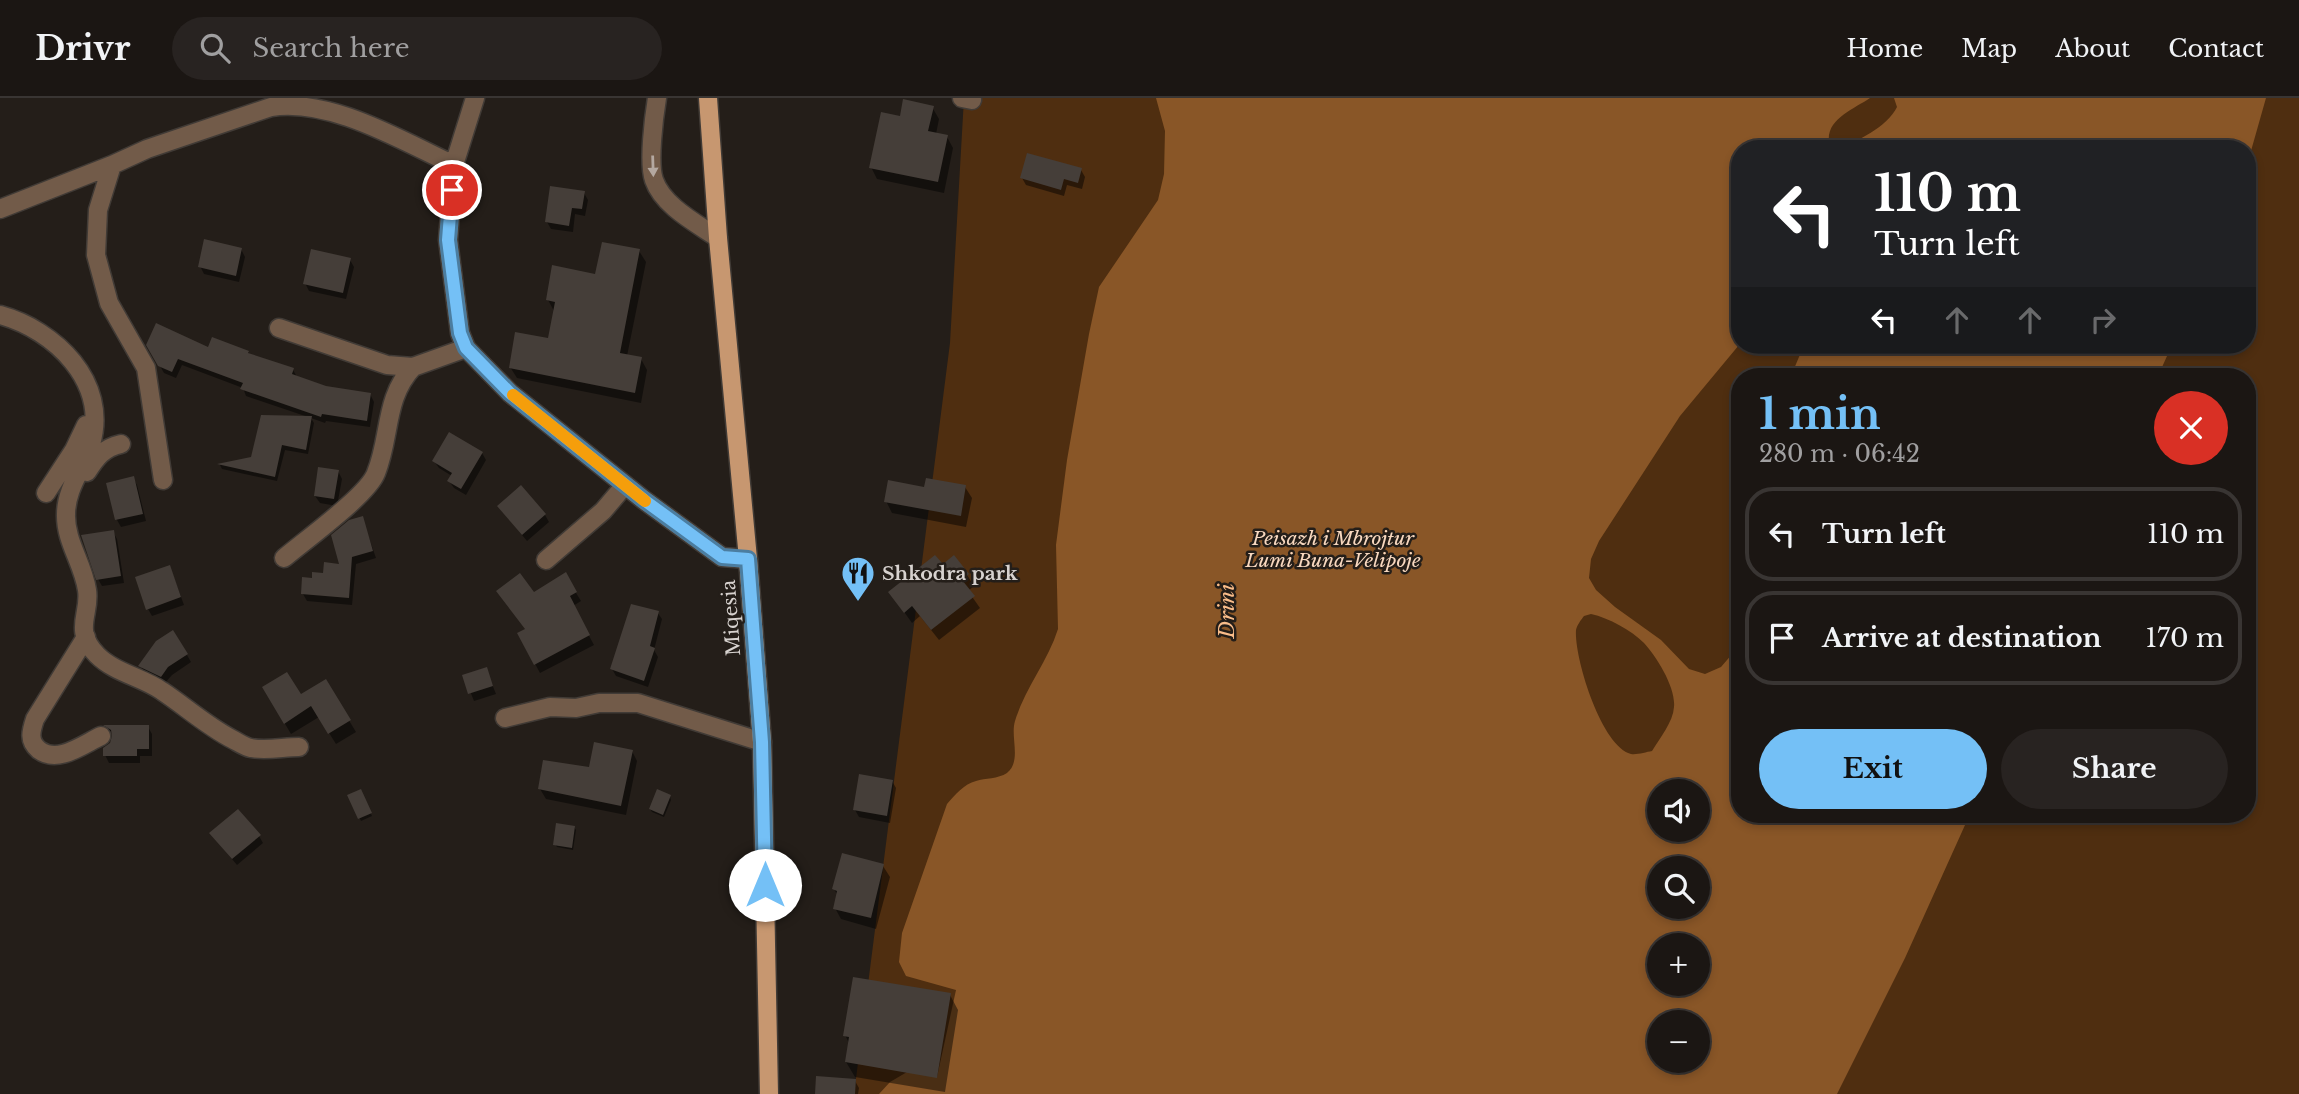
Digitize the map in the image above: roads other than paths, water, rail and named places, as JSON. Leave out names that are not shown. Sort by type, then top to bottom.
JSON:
[{"type":"main road","name":"Miqesia","points":[[708,98],[762,742],[769,1094]]},
{"type":"street","points":[[310,98],[454,165]]},
{"type":"street","points":[[475,98],[454,165],[448,240],[460,333],[466,348],[510,393],[625,485],[722,557],[748,559]]},
{"type":"street","points":[[657,98],[652,132],[654,179],[670,204],[718,238]]},
{"type":"street","points":[[0,209],[147,149],[271,107],[290,103],[341,113]]},
{"type":"street","points":[[112,165],[98,210],[96,255],[109,303],[146,368],[163,480]]},
{"type":"street","points":[[0,315],[47,336],[68,355],[90,388],[94,421],[91,443],[72,485],[65,512],[68,537],[80,563],[88,592],[83,621],[86,637],[96,654],[112,666],[159,688],[213,729],[250,748],[299,747]]},
{"type":"street","points":[[279,328],[387,365],[414,367],[466,348]]},
{"type":"street","points":[[284,558],[366,490],[376,475],[394,398],[401,380],[414,367]]},
{"type":"street","points":[[46,493],[84,432],[91,401]]},
{"type":"street","points":[[65,512],[79,483],[99,454],[110,446],[121,444]]},
{"type":"street","points":[[546,560],[603,511],[625,485]]},
{"type":"street","points":[[86,637],[36,719],[30,734],[34,746],[47,755],[60,755],[101,736]]},
{"type":"street","points":[[505,718],[550,707],[576,708],[599,703],[638,704],[762,742]]},
{"type":"water","name":"Peisazh i Mbrojtur Lumi Buna-Velipoje","points":[[1156,98],[1870,98],[1836,121],[1829,140],[1731,140],[1732,354],[1680,416],[1599,541],[1591,559],[1589,578],[1596,590],[1661,640],[1689,669],[1705,674],[1721,667],[1731,655],[1731,823],[1966,823],[1905,958],[1837,1094],[879,1094],[890,1082],[907,1072],[937,1077],[956,990],[906,976],[899,962],[902,933],[947,804],[968,785],[1007,773],[1014,762],[1015,721],[1058,629],[1056,545],[1067,460],[1099,287],[1158,200],[1164,174],[1165,131]],"holes":[[[1591,614],[1605,618],[1644,643],[1660,664],[1672,691],[1673,713],[1652,751],[1631,754],[1620,747],[1609,735],[1592,699],[1580,660],[1577,628],[1584,616]]]},
{"type":"water","name":"Peisazh i Mbrojtur Lumi Buna-Velipoje","points":[[1894,98],[2266,98],[2254,140],[1858,140],[1886,121],[1897,107]]},
{"type":"water","points":[[1800,354],[2168,354],[2162,368],[1794,368]]},
{"type":"place","name":"Shkodra park","points":[[858,603]]},
{"type":"water label","name":"Drini","points":[[1227,611]]}]
